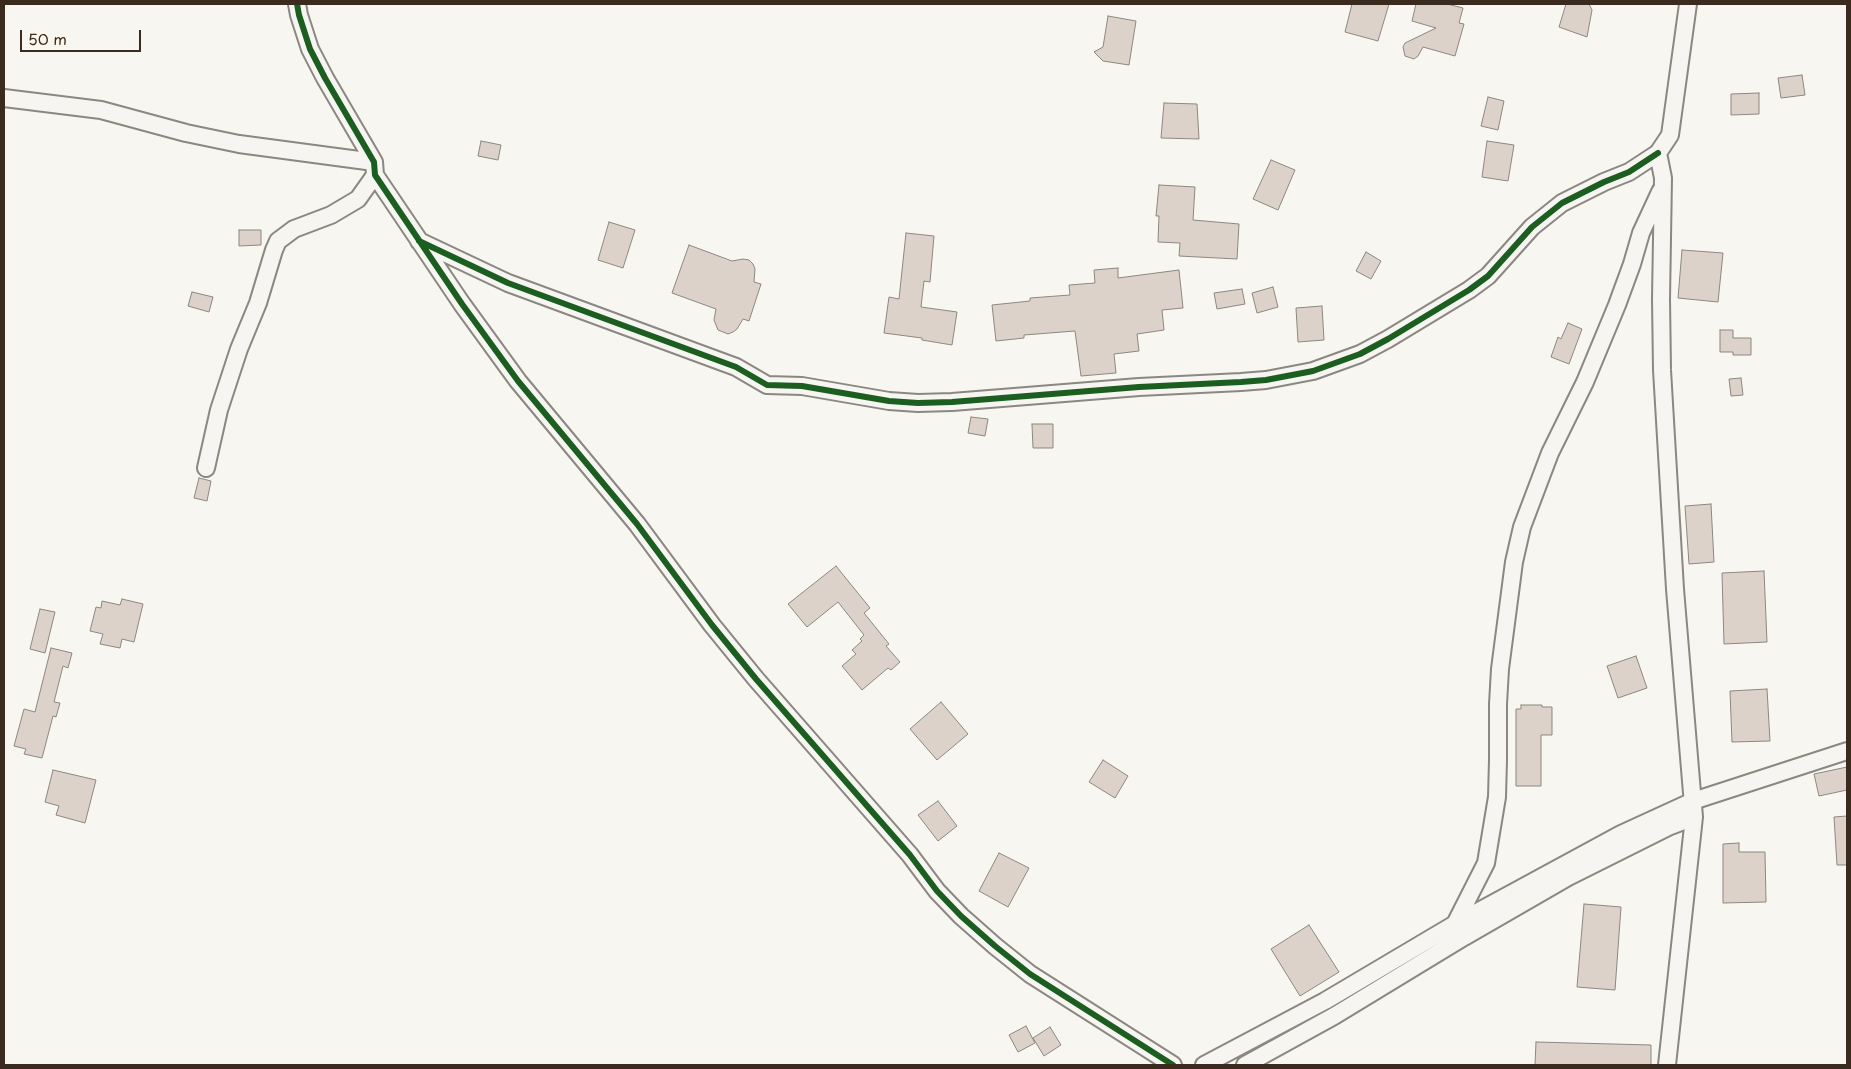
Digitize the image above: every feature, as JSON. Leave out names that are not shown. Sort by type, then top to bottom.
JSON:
[{"type":"street","points":[[297,4],[310,49],[375,168],[419,241],[493,349],[637,524],[712,625],[961,916],[1030,974],[1173,1065]]},
{"type":"street","points":[[419,241],[508,283],[736,367],[767,385],[802,386],[889,401],[918,403],[1266,380],[1312,371],[1360,354],[1381,343],[1470,290],[1488,276],[1532,227],[1562,203],[1628,172],[1658,153],[1670,136],[1688,4]]},
{"type":"street","points":[[4,98],[101,110],[186,133],[375,168]]},
{"type":"street","points":[[1658,153],[1663,178],[1662,370],[1675,589],[1694,809],[1667,1065]]},
{"type":"street","points":[[206,468],[219,410],[240,348],[258,303],[278,241],[294,229],[331,215],[358,199],[375,168]]},
{"type":"street","points":[[1455,924],[1486,863],[1497,797],[1500,669],[1514,562],[1522,527],[1550,453],[1585,382],[1617,305],[1641,233],[1660,196],[1663,178]]},
{"type":"street","points":[[1204,1065],[1325,1001],[1455,924],[1621,834],[1694,809],[1847,751]]},
{"type":"street","points":[[1244,1065],[1334,1016],[1464,937],[1568,877],[1668,827],[1694,809]]},
{"type":"street","points":[[1325,1001],[1334,1016]]},
{"type":"building","points":[[1352,4],[1389,4],[1378,41],[1345,32]]},
{"type":"building","points":[[1416,4],[1447,4],[1463,8],[1459,23],[1464,24],[1455,56],[1423,47],[1414,59],[1405,56],[1403,47],[1405,43],[1436,28],[1412,21]]},
{"type":"building","points":[[1566,4],[1589,4],[1592,10],[1587,37],[1559,27]]},
{"type":"building","points":[[1108,16],[1136,21],[1129,65],[1103,61],[1094,52],[1103,47]]},
{"type":"building","points":[[1802,75],[1805,95],[1781,98],[1778,78]]},
{"type":"building","points":[[1759,93],[1759,114],[1731,115],[1731,94]]},
{"type":"building","points":[[1488,97],[1504,101],[1498,130],[1481,126]]},
{"type":"building","points":[[1164,103],[1197,104],[1199,139],[1161,138]]},
{"type":"building","points":[[481,141],[501,145],[498,160],[478,156]]},
{"type":"building","points":[[1487,141],[1514,145],[1508,181],[1482,177]]},
{"type":"building","points":[[1271,160],[1295,170],[1278,210],[1253,199]]},
{"type":"building","points":[[1159,185],[1195,187],[1193,220],[1239,224],[1237,259],[1179,256],[1180,243],[1158,242],[1159,216],[1156,216]]},
{"type":"building","points":[[609,222],[635,230],[623,268],[598,260]]},
{"type":"building","points":[[239,230],[261,230],[261,245],[239,246]]},
{"type":"building","points":[[906,233],[934,236],[930,282],[924,281],[921,307],[957,312],[952,345],[922,340],[922,338],[884,333],[889,297],[899,299]]},
{"type":"building","points":[[689,245],[732,261],[743,259],[749,260],[753,264],[755,269],[754,282],[761,284],[749,321],[743,319],[733,332],[728,334],[718,330],[714,320],[716,309],[672,293]]},
{"type":"building","points":[[1682,250],[1723,253],[1718,302],[1678,298]]},
{"type":"building","points":[[1366,252],[1381,261],[1371,279],[1356,271]]},
{"type":"building","points":[[1118,268],[1118,278],[1179,270],[1183,308],[1162,310],[1164,330],[1137,334],[1139,351],[1114,354],[1116,373],[1081,376],[1075,331],[1024,335],[1024,338],[996,341],[992,305],[1030,301],[1030,298],[1070,295],[1069,285],[1095,283],[1094,270]]},
{"type":"building","points":[[1273,287],[1278,307],[1257,313],[1252,293]]},
{"type":"building","points":[[1242,289],[1245,304],[1217,309],[1214,293]]},
{"type":"building","points":[[192,292],[213,297],[209,312],[188,306]]},
{"type":"building","points":[[1322,306],[1324,340],[1298,342],[1296,308]]},
{"type":"building","points":[[1568,323],[1582,329],[1569,364],[1551,357],[1558,337],[1561,339]]},
{"type":"building","points":[[1720,330],[1733,330],[1733,338],[1751,338],[1751,355],[1733,355],[1733,352],[1720,352]]},
{"type":"building","points":[[1741,378],[1743,395],[1731,396],[1729,379]]},
{"type":"building","points":[[971,417],[988,419],[985,436],[968,433]]},
{"type":"building","points":[[1032,424],[1053,424],[1053,448],[1033,448]]},
{"type":"building","points":[[199,478],[211,481],[207,501],[194,498]]},
{"type":"building","points":[[1711,504],[1714,562],[1689,564],[1685,506]]},
{"type":"building","points":[[836,566],[870,608],[864,613],[889,644],[886,646],[900,662],[891,670],[888,668],[862,690],[842,666],[856,654],[852,650],[862,641],[860,639],[864,635],[838,602],[807,627],[788,604]]},
{"type":"building","points":[[1764,571],[1767,642],[1724,644],[1722,573]]},
{"type":"building","points":[[122,599],[143,604],[134,642],[122,639],[120,648],[100,644],[103,634],[90,631],[96,607],[101,608],[102,601],[120,605]]},
{"type":"building","points":[[40,609],[55,612],[45,653],[30,649]]},
{"type":"building","points":[[51,648],[72,653],[68,668],[63,666],[54,702],[60,703],[56,717],[53,716],[42,758],[24,754],[26,749],[14,746],[24,709],[35,712]]},
{"type":"building","points":[[1636,656],[1647,688],[1618,698],[1607,666]]},
{"type":"building","points":[[1767,689],[1770,741],[1732,742],[1730,691]]},
{"type":"building","points":[[941,702],[968,734],[937,760],[910,729]]},
{"type":"building","points":[[1521,705],[1552,707],[1552,735],[1541,735],[1541,786],[1516,786],[1516,709],[1521,709]]},
{"type":"building","points":[[1103,760],[1128,776],[1115,798],[1089,782]]},
{"type":"building","points":[[1847,767],[1847,790],[1819,796],[1814,774]]},
{"type":"building","points":[[53,770],[96,780],[85,823],[56,815],[59,806],[45,802]]},
{"type":"building","points":[[938,801],[957,826],[938,841],[918,815]]},
{"type":"building","points":[[1847,816],[1847,865],[1837,865],[1834,817]]},
{"type":"building","points":[[1739,843],[1739,852],[1765,852],[1766,902],[1723,903],[1723,844]]},
{"type":"building","points":[[999,853],[1029,868],[1008,907],[979,891]]},
{"type":"building","points":[[1584,904],[1621,907],[1615,990],[1577,987]]},
{"type":"building","points":[[1309,925],[1339,972],[1300,996],[1271,949]]},
{"type":"building","points":[[1026,1026],[1035,1043],[1018,1052],[1009,1035]]},
{"type":"building","points":[[1050,1027],[1061,1045],[1044,1056],[1033,1038]]},
{"type":"building","points":[[1536,1042],[1651,1045],[1651,1065],[1535,1065]]},
{"type":"cycle path","points":[[297,4],[310,49],[374,162],[375,175],[462,304],[518,381],[637,524],[712,625],[756,679],[910,855],[937,891],[961,916],[1030,974],[1173,1065]]},
{"type":"cycle path","points":[[419,241],[508,283],[736,367],[767,385],[802,386],[889,401],[918,403],[1139,387],[1241,382],[1266,380],[1313,371],[1360,354],[1388,339],[1469,290],[1488,276],[1532,227],[1562,203],[1629,172],[1658,153]]}]
